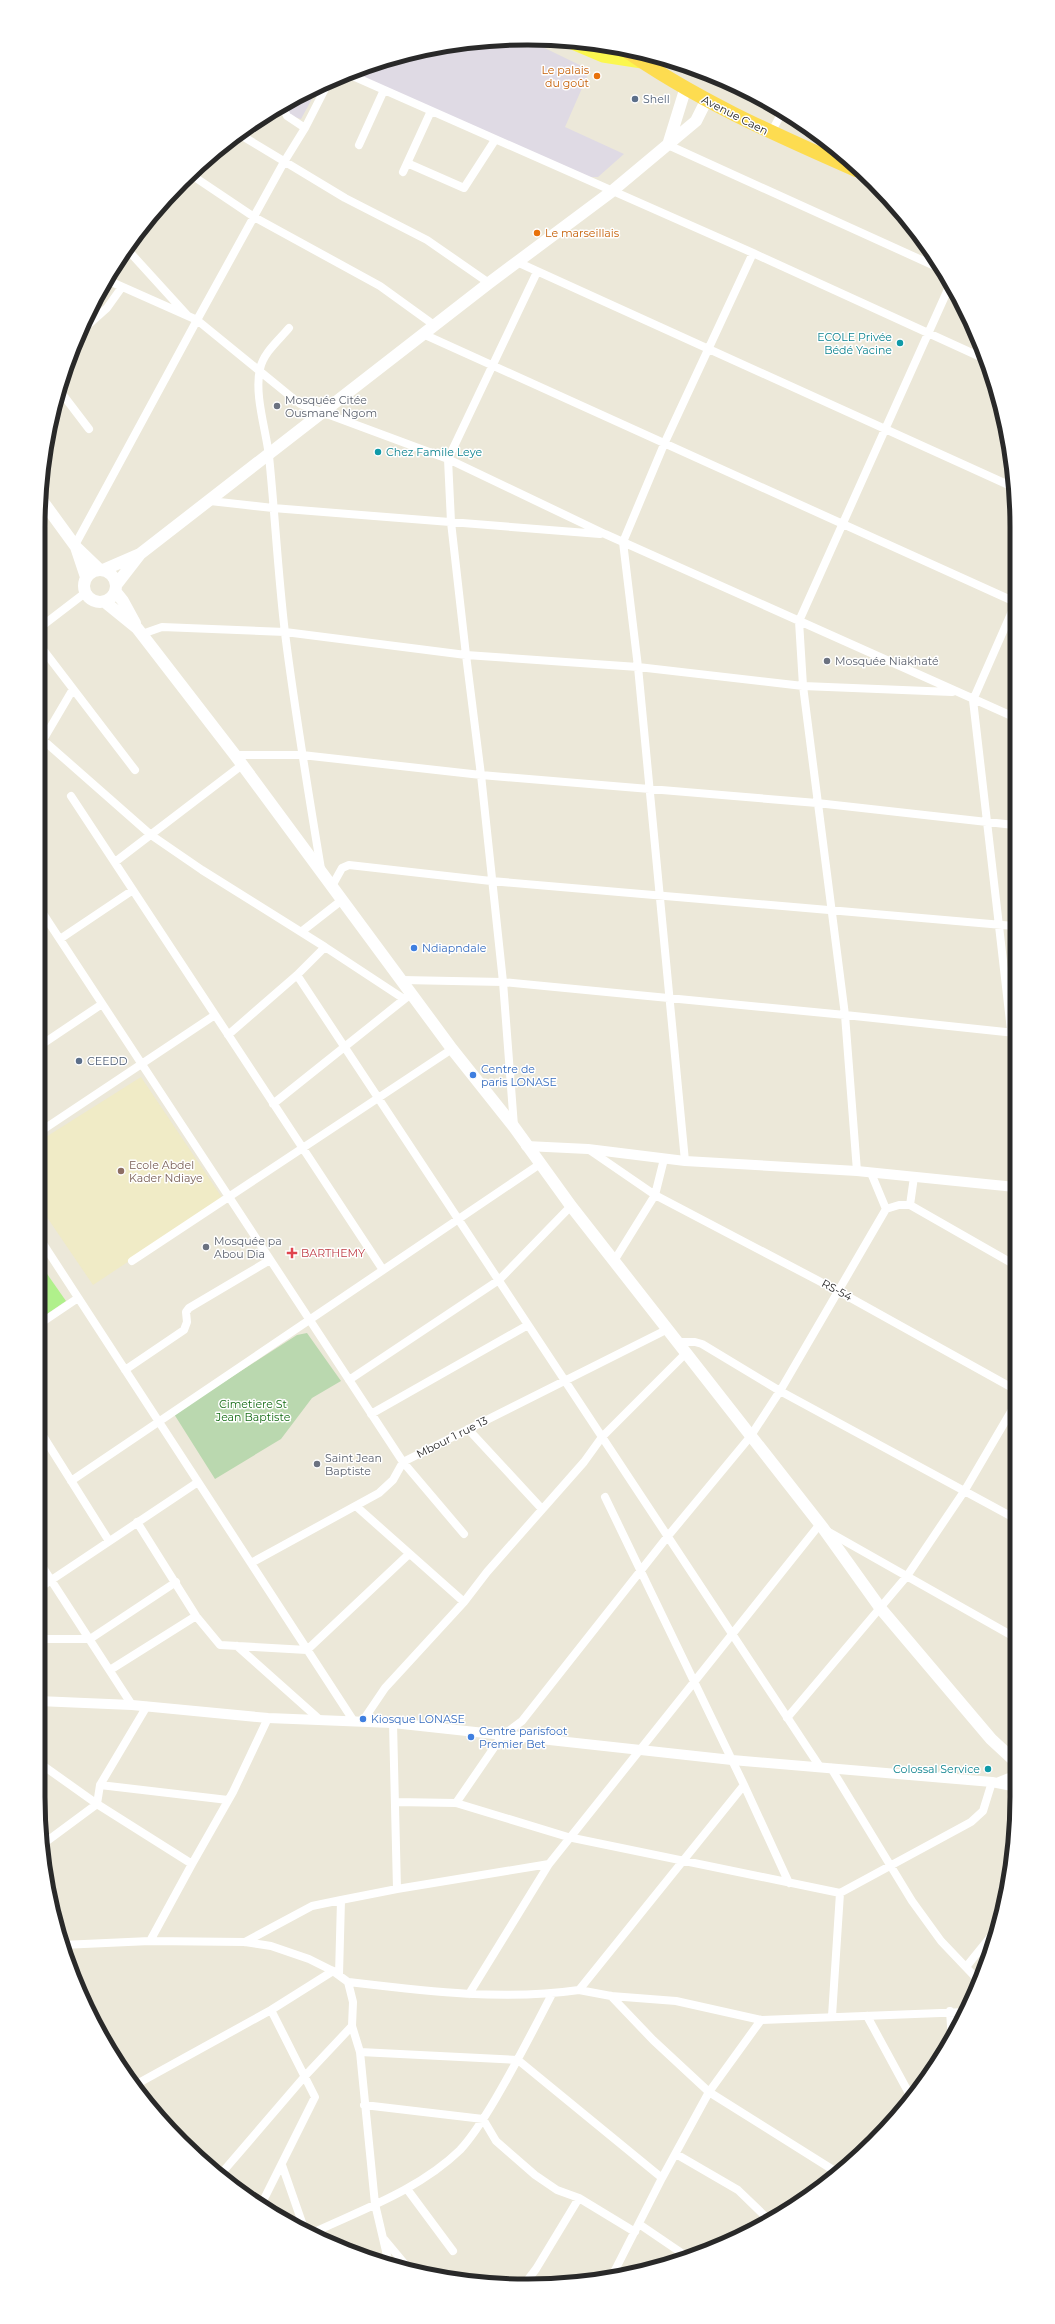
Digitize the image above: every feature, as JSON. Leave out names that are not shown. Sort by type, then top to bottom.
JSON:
[{"type":"highway","name":"Avenue Caen","points":[[635,57],[685,90],[706,101],[771,133],[847,166]]},
{"type":"main road","points":[[585,49],[603,56],[642,62]]},
{"type":"main road","points":[[668,145],[685,90]]},
{"type":"main road","points":[[140,554],[116,588],[112,598],[105,602],[92,601],[85,593],[83,586],[86,577],[92,572],[102,570],[140,554],[489,283],[611,192],[700,118],[706,101]]},
{"type":"main road","points":[[46,506],[75,546],[102,570],[110,574],[139,631],[235,755],[402,980],[408,996],[514,1127],[570,1206],[821,1526],[881,1609],[991,1739],[1010,1757]]},
{"type":"main road","points":[[75,546],[86,577]]},
{"type":"main road","points":[[105,602],[139,631]]},
{"type":"main road","points":[[991,1739],[1010,1748]]},
{"type":"street","points":[[355,78],[753,254],[978,356]]},
{"type":"street","points":[[75,546],[193,318],[254,217],[284,162],[306,128],[324,90]]},
{"type":"street","points":[[358,145],[384,90]]},
{"type":"street","points":[[284,111],[287,116],[306,128]]},
{"type":"street","points":[[403,172],[431,111]]},
{"type":"street","points":[[771,133],[780,116]]},
{"type":"street","points":[[244,137],[345,198],[427,240],[489,283]]},
{"type":"street","points":[[407,163],[464,188],[495,140]]},
{"type":"street","points":[[668,145],[932,264]]},
{"type":"street","points":[[195,178],[254,217],[380,286],[434,326]]},
{"type":"street","points":[[131,253],[193,318],[260,369],[293,400],[448,459],[605,534],[1010,715]]},
{"type":"street","points":[[685,1161],[648,788],[638,667],[623,542],[665,442],[753,254]]},
{"type":"street","points":[[517,262],[1008,485]]},
{"type":"street","points":[[514,1127],[503,982],[491,881],[481,775],[451,522],[448,459],[537,272]]},
{"type":"street","points":[[112,282],[193,318]]},
{"type":"street","points":[[92,321],[106,308],[122,287]]},
{"type":"street","points":[[857,1171],[845,1015],[803,686],[799,621],[842,522],[886,429],[927,332],[947,290]]},
{"type":"street","points":[[290,328],[269,350],[260,369],[259,391],[269,455],[285,632],[302,755],[321,872]]},
{"type":"street","points":[[423,334],[491,366],[665,442],[842,522],[1010,600]]},
{"type":"street","points":[[63,395],[89,429]]},
{"type":"street","points":[[210,501],[273,508],[605,534]]},
{"type":"street","points":[[45,624],[85,593]]},
{"type":"street","points":[[1010,616],[973,700],[1010,1010]]},
{"type":"street","points":[[139,631],[162,628],[285,632],[466,655],[638,667],[803,686],[957,692]]},
{"type":"street","points":[[45,652],[135,770]]},
{"type":"street","points":[[45,737],[73,689]]},
{"type":"street","points":[[45,742],[151,835],[202,870],[325,947],[408,996],[273,1104]]},
{"type":"street","points":[[235,755],[302,755],[481,775],[648,788],[818,804],[1010,825]]},
{"type":"street","points":[[115,862],[242,765]]},
{"type":"street","points":[[71,796],[382,1270]]},
{"type":"street","points":[[332,886],[342,868],[349,865],[491,881],[1010,926]]},
{"type":"street","points":[[60,939],[133,890]]},
{"type":"street","points":[[301,932],[342,900]]},
{"type":"street","points":[[45,916],[403,1462],[464,1534]]},
{"type":"street","points":[[228,1035],[297,975],[325,947]]},
{"type":"street","points":[[297,975],[820,1767]]},
{"type":"street","points":[[402,980],[503,982],[1010,1033]]},
{"type":"street","points":[[45,1042],[102,1004]]},
{"type":"street","points":[[45,1128],[215,1015]]},
{"type":"street","points":[[132,1261],[452,1049]]},
{"type":"street","points":[[526,1146],[588,1149],[685,1161],[857,1171],[1010,1187]]},
{"type":"street","name":"RS-54","points":[[588,1149],[655,1195],[838,1290],[1010,1387]]},
{"type":"street","points":[[614,1261],[655,1195],[664,1159]]},
{"type":"street","points":[[71,1481],[540,1164]]},
{"type":"street","points":[[872,1173],[886,1209]]},
{"type":"street","points":[[910,1205],[914,1177]]},
{"type":"street","points":[[456,1803],[502,1736],[522,1721],[668,1536],[750,1437],[780,1391],[886,1209],[899,1205],[910,1205],[1010,1262]]},
{"type":"street","points":[[349,1380],[499,1280],[570,1206]]},
{"type":"street","points":[[45,1247],[307,1650],[357,1721]]},
{"type":"street","points":[[125,1370],[184,1330],[188,1322],[186,1312],[189,1308],[270,1260]]},
{"type":"street","points":[[45,1320],[78,1298]]},
{"type":"street","points":[[371,1414],[528,1324]]},
{"type":"street","name":"Mbour 1 rue 13","points":[[403,1462],[668,1329]]},
{"type":"street","points":[[678,1342],[695,1342],[702,1344],[780,1391],[1010,1515]]},
{"type":"street","points":[[357,1721],[395,1676],[464,1602],[542,1509],[584,1462],[602,1437],[686,1353]]},
{"type":"street","points":[[787,1718],[881,1609],[907,1576],[965,1490],[1010,1412]]},
{"type":"street","points":[[468,1429],[542,1509]]},
{"type":"street","points":[[45,1439],[108,1541]]},
{"type":"street","points":[[251,1563],[357,1508],[380,1493],[393,1480],[403,1462]]},
{"type":"street","points":[[45,1584],[198,1482]]},
{"type":"street","points":[[605,1497],[744,1785],[789,1883]]},
{"type":"street","points":[[357,1508],[464,1602]]},
{"type":"street","points":[[137,1522],[196,1616],[217,1644],[307,1650],[409,1554]]},
{"type":"street","points":[[469,1994],[549,1864],[568,1838],[821,1526],[1010,1635]]},
{"type":"street","points":[[45,1571],[132,1705]]},
{"type":"street","points":[[45,1639],[90,1639],[176,1582]]},
{"type":"street","points":[[110,1670],[196,1616]]},
{"type":"street","points":[[237,1646],[319,1719]]},
{"type":"street","points":[[45,1701],[148,1706],[268,1718],[393,1723],[732,1760],[994,1783],[1010,1786]]},
{"type":"street","points":[[47,1841],[98,1804],[100,1786],[148,1706]]},
{"type":"street","points":[[150,1941],[228,1800],[268,1718]]},
{"type":"street","points":[[393,1723],[396,1889]]},
{"type":"street","points":[[45,1767],[98,1804],[192,1864]]},
{"type":"street","points":[[831,1768],[912,1901],[932,1930],[975,1976]]},
{"type":"street","points":[[395,1802],[456,1803],[568,1838],[840,1893],[890,1864],[971,1822],[983,1811],[994,1783],[1010,1777]]},
{"type":"street","points":[[579,1990],[744,1785]]},
{"type":"street","points":[[100,1786],[228,1800]]},
{"type":"street","points":[[244,1942],[312,1906],[396,1889],[549,1864]]},
{"type":"street","points":[[832,2016],[840,1893]]},
{"type":"street","points":[[336,1973],[341,1900]]},
{"type":"street","points":[[966,1967],[988,1940]]},
{"type":"street","points":[[69,1945],[150,1941],[244,1942],[271,1946],[309,1959],[336,1973],[348,1982],[469,1994],[552,1994],[579,1990],[611,1996],[676,2001],[761,2020],[959,2012]]},
{"type":"street","points":[[139,2083],[336,1973]]},
{"type":"street","points":[[348,1982],[353,2002],[352,2026],[360,2052],[364,2106],[375,2204],[381,2236],[387,2258]]},
{"type":"street","points":[[317,2231],[407,2188],[431,2173],[460,2149],[483,2119],[518,2060],[552,1994]]},
{"type":"street","points":[[611,1996],[653,2040],[709,2092],[833,2170]]},
{"type":"street","points":[[263,2200],[314,2100],[314,2094],[271,2010]]},
{"type":"street","points":[[950,2011],[951,2027]]},
{"type":"street","points":[[867,2016],[909,2091]]},
{"type":"street","points":[[615,2271],[662,2178],[709,2092],[761,2020]]},
{"type":"street","points":[[224,2171],[305,2076],[352,2026]]},
{"type":"street","points":[[360,2052],[518,2060],[662,2178]]},
{"type":"street","points":[[364,2106],[483,2119]]},
{"type":"street","points":[[483,2119],[496,2141],[535,2175],[558,2190],[579,2198],[635,2232]]},
{"type":"street","points":[[676,2154],[738,2190],[765,2216]]},
{"type":"street","points":[[282,2165],[302,2223]]},
{"type":"street","points":[[407,2188],[453,2251]]},
{"type":"street","points":[[528,2279],[579,2198]]},
{"type":"street","points":[[639,2224],[682,2253]]},
{"type":"street","points":[[381,2236],[402,2263]]},
{"type":"shaded area","points":[[539,45],[590,70],[565,127],[624,154],[598,177],[590,177],[360,76],[403,61],[433,54],[496,46]]},
{"type":"shaded area","points":[[314,95],[301,119],[288,115],[287,109]]},
{"type":"shaded area","name":"Ecole Abdel Kader Ndiaye","points":[[141,1077],[223,1199],[93,1285],[45,1214],[45,1138]]},
{"type":"green space","points":[[45,1271],[66,1301],[45,1315]]},
{"type":"green space","name":"Cimetiere St Jean Baptiste","points":[[307,1333],[341,1381],[312,1398],[281,1439],[215,1479],[174,1414],[297,1335]]},
{"type":"place","name":"Le palais du goût","points":[[597,76]]},
{"type":"place","name":"Shell","points":[[635,99]]},
{"type":"place","name":"Le marseillais","points":[[537,233]]},
{"type":"place","name":"ECOLE Privée Bédé Yacine","points":[[900,343]]},
{"type":"place","name":"Mosquée Citée Ousmane Ngom","points":[[277,406]]},
{"type":"place","name":"Chez Famile Leye","points":[[378,452]]},
{"type":"place","name":"Mosquée Niakhaté","points":[[827,661]]},
{"type":"place","name":"Ndiapndale","points":[[414,948]]},
{"type":"place","name":"CEEDD","points":[[79,1061]]},
{"type":"place","name":"Centre de paris LONASE","points":[[473,1075]]},
{"type":"place","name":"Ecole Abdel Kader Ndiaye","points":[[121,1171]]},
{"type":"place","name":"Mosquée pa Abou Dia","points":[[206,1247]]},
{"type":"place","name":"BARTHEMY","points":[[292,1253]]},
{"type":"place","name":"Saint Jean Baptiste","points":[[317,1464]]},
{"type":"place","name":"Kiosque LONASE","points":[[363,1719]]},
{"type":"place","name":"Centre parisfoot Premier Bet","points":[[471,1737]]},
{"type":"place","name":"Colossal Service","points":[[988,1769]]}]
